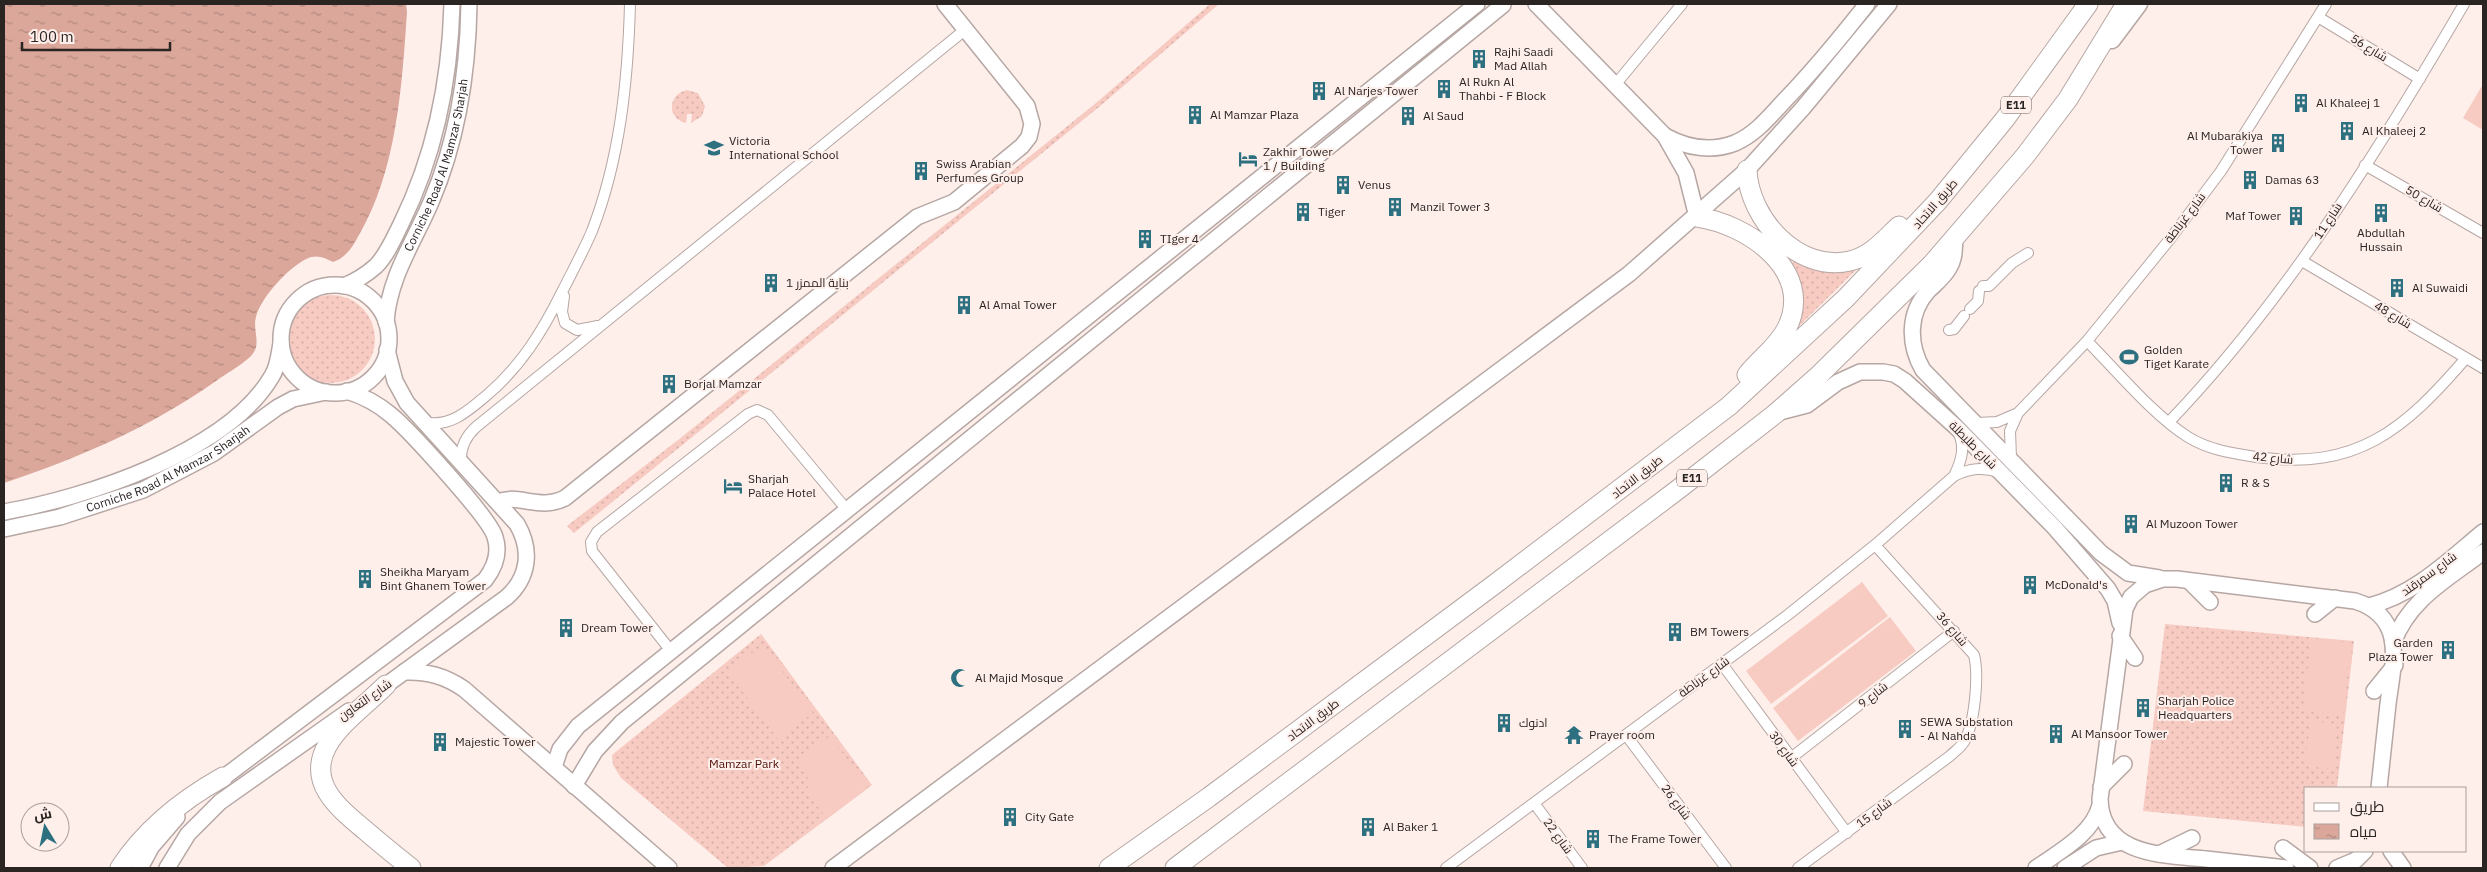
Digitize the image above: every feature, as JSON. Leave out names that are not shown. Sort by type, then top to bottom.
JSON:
[{"type":"highway","name":"طريق الاتحاد","points":[[1109,868],[1217,791],[1729,406],[1846,298],[1938,201],[2017,104],[2088,4]]},
{"type":"highway","name":"E11","points":[[1175,868],[1676,491],[1775,414],[1856,340],[1955,238],[2035,144],[2086,71],[2126,4]]},
{"type":"highway","points":[[1747,170],[1752,201],[1763,220],[1794,249],[1821,261],[1841,262],[1868,254],[1913,214],[1938,201]]},
{"type":"highway","points":[[1697,216],[1729,224],[1760,243],[1785,270],[1793,295],[1792,312],[1783,337],[1749,373],[1729,406]]},
{"type":"highway","points":[[386,685],[341,728],[327,747],[322,758],[322,781],[333,802],[411,868]]},
{"type":"highway","points":[[120,868],[157,822],[182,802],[223,777]]},
{"type":"main road","points":[[2086,71],[2139,4]]},
{"type":"street","name":"Corniche Road Al Mamzar Sharjah","points":[[344,286],[367,274],[383,258],[405,215],[423,171],[445,89],[452,4]]},
{"type":"street","name":"Corniche Road Al Mamzar Sharjah","points":[[386,322],[390,289],[395,275],[432,201],[452,140],[466,63],[469,4]]},
{"type":"street","points":[[424,422],[446,423],[476,404],[517,365],[545,327],[568,281],[592,231],[610,172],[624,97],[630,4]]},
{"type":"street","points":[[498,502],[505,500],[542,504],[566,498],[910,222],[925,213],[954,202],[1022,146],[1031,131],[1030,112],[945,4]]},
{"type":"street","points":[[554,767],[560,749],[578,726],[1477,4]]},
{"type":"street","points":[[574,786],[594,751],[622,722],[1507,4]]},
{"type":"street","points":[[1536,4],[1665,136],[1686,173],[1697,216]]},
{"type":"street","points":[[1615,85],[1682,4]]},
{"type":"street","points":[[1665,136],[1682,144],[1700,148],[1727,145],[1744,138],[1759,127],[1809,74],[1867,4]]},
{"type":"street","points":[[832,868],[1629,274],[1747,170],[1803,108],[1889,4]]},
{"type":"street","name":"شارع غرناطة","points":[[2011,458],[2010,431],[2018,413],[2087,341],[2170,239],[2220,171],[2326,4]]},
{"type":"street","name":"شارع 11","points":[[2169,422],[2248,332],[2302,261],[2420,79],[2464,4]]},
{"type":"street","name":"شارع 56","points":[[2318,17],[2420,79]]},
{"type":"street","points":[[461,463],[462,447],[470,433],[966,29]]},
{"type":"street","name":"شارع 50","points":[[2365,165],[2483,233]]},
{"type":"street","name":"شارع طليطلة","points":[[1955,238],[1953,258],[1949,268],[1922,300],[1912,324],[1916,356],[1923,370],[1939,388],[1977,423],[2086,538],[2119,568],[2138,575],[2163,579],[2335,598],[2369,606]]},
{"type":"street","points":[[1949,330],[1956,326],[1978,301],[1981,288],[1989,286],[2012,263],[2028,253]]},
{"type":"street","name":"شارع 48","points":[[2302,261],[2483,368]]},
{"type":"street","points":[[568,281],[562,306],[574,348]]},
{"type":"street","points":[[344,286],[360,292],[373,301],[386,322],[387,350],[379,369],[371,379],[348,391],[326,392],[311,387],[292,372],[284,359],[281,343],[284,320],[298,299],[320,288],[344,286]]},
{"type":"street","points":[[545,327],[552,324],[587,329],[604,324]]},
{"type":"street","name":"شارع 42","points":[[2087,341],[2169,422],[2197,442],[2226,452],[2284,460],[2324,458],[2345,454],[2377,439],[2411,415],[2430,398],[2466,358]]},
{"type":"street","name":"Corniche Road Al Mamzar Sharjah","points":[[4,512],[56,501],[107,486],[156,465],[203,439],[256,399],[273,376],[281,343]]},
{"type":"street","name":"شارع التعاون","points":[[168,868],[188,834],[220,802],[507,597],[519,584],[526,563],[526,548],[523,536],[513,519],[407,403],[398,388],[387,350]]},
{"type":"street","name":"شارع طليطلة","points":[[1775,414],[1807,405],[1838,382],[1860,372],[1894,374],[1910,384],[1956,427],[2056,528],[2108,589],[2118,611],[2120,631]]},
{"type":"street","points":[[1920,394],[1913,382],[1915,376],[1939,388]]},
{"type":"street","points":[[348,391],[373,402],[396,419],[484,516],[494,532],[505,528],[513,519]]},
{"type":"street","name":"Corniche Road Al Mamzar Sharjah","points":[[4,529],[70,515],[143,490],[214,453],[278,407],[293,400],[326,392]]},
{"type":"street","points":[[671,651],[592,551],[590,542],[595,534],[748,414],[757,410],[768,415],[847,510]]},
{"type":"street","name":"شارع غرناطة","points":[[1977,423],[1996,422],[2018,413]]},
{"type":"street","points":[[1954,476],[1962,456],[1962,447],[1956,427]]},
{"type":"street","name":"شارع غرناطة","points":[[1446,868],[1795,610],[1875,545],[1954,476],[1981,468],[1999,472]]},
{"type":"street","points":[[2056,528],[2062,530],[2078,543],[2084,543],[2086,538]]},
{"type":"street","name":"شارع التعاون","points":[[140,868],[165,829],[187,806],[485,580],[493,568],[497,554],[494,532]]},
{"type":"street","name":"شارع سمرقند","points":[[2369,606],[2396,597],[2412,588],[2483,532]]},
{"type":"street","name":"شارع 36","points":[[1875,545],[1974,655],[1977,671],[1968,732],[1963,743],[1950,756]]},
{"type":"street","name":"شارع سمرقند","points":[[2393,643],[2399,627],[2414,605],[2483,552]]},
{"type":"street","points":[[2036,868],[2086,830],[2098,815],[2120,631],[2125,609],[2131,597],[2145,585],[2163,579]]},
{"type":"street","points":[[2188,581],[2210,602]]},
{"type":"street","points":[[2315,614],[2335,598]]},
{"type":"street","points":[[2369,606],[2386,622],[2393,643],[2395,665],[2379,787]]},
{"type":"street","name":"شارع 9","points":[[1791,758],[1954,631]]},
{"type":"street","points":[[2120,631],[2135,658]]},
{"type":"street","name":"شارع 30","points":[[1722,664],[1847,833]]},
{"type":"street","points":[[2374,691],[2395,665]]},
{"type":"street","points":[[404,672],[431,673],[456,684],[669,868]]},
{"type":"street","name":"شارع 26","points":[[1626,735],[1726,868]]},
{"type":"street","name":"شارع 15","points":[[1798,868],[1950,756]]},
{"type":"street","points":[[2101,787],[2124,764]]},
{"type":"street","name":"شارع 22","points":[[1534,803],[1582,868]]},
{"type":"street","points":[[2100,806],[2107,826],[2122,842],[2146,852],[2286,868]]},
{"type":"street","points":[[2159,854],[2192,838]]},
{"type":"street","points":[[2065,868],[2096,848],[2122,842]]},
{"type":"street","points":[[2283,848],[2310,868]]},
{"type":"street","points":[[2337,868],[2356,860],[2364,852]]},
{"type":"street","points":[[2392,852],[2403,868]]},
{"type":"green space","points":[[1210,4],[1219,4],[1099,107],[574,533],[567,526],[678,440],[1096,103]]},
{"type":"green space","points":[[2483,84],[2483,130],[2463,118]]},
{"type":"green space","points":[[687,90],[698,93],[705,106],[702,116],[691,123],[692,114],[687,114],[686,123],[675,116],[672,106],[676,96]]},
{"type":"green space","points":[[1797,259],[1860,266],[1794,331],[1790,265]]},
{"type":"green space","points":[[331,295],[348,298],[362,308],[372,322],[375,339],[372,356],[362,370],[348,380],[331,383],[314,380],[300,370],[290,356],[287,339],[290,322],[300,308],[314,298]]},
{"type":"green space","points":[[1862,582],[1888,616],[1771,704],[1746,671]]},
{"type":"green space","points":[[1890,617],[1916,651],[1798,741],[1773,708]]},
{"type":"green space","points":[[2165,624],[2354,641],[2337,787],[2304,787],[2304,827],[2143,811]]},
{"type":"green space","name":"Mamzar Park","points":[[761,634],[872,785],[764,866],[728,868],[621,778],[613,765],[612,755]]},
{"type":"green space","points":[[2311,639],[2351,643],[2343,716],[2303,711]]},
{"type":"green space","points":[[763,645],[813,713],[778,739],[727,671]]},
{"type":"green space","points":[[2310,721],[2337,724],[2333,769],[2305,766]]},
{"type":"green space","points":[[830,736],[868,788],[827,819],[805,790],[812,784],[796,761]]},
{"type":"water","points":[[4,4],[406,4],[407,12],[400,98],[390,155],[372,210],[349,251],[342,258],[333,262],[320,257],[311,257],[295,266],[286,274],[270,291],[259,309],[255,322],[257,343],[254,352],[238,366],[191,398],[114,440],[60,463],[4,483]]},
{"type":"place","name":"Rajhi Saadi Mad Allah","points":[[1479,59]]},
{"type":"place","name":"Al Rukn Al Thahbi - F Block","points":[[1444,89]]},
{"type":"place","name":"Al Narjes Tower","points":[[1319,91]]},
{"type":"place","name":"Al Khaleej 1","points":[[2301,103]]},
{"type":"place","name":"Al Mamzar Plaza","points":[[1195,115]]},
{"type":"place","name":"Al Saud","points":[[1408,116]]},
{"type":"place","name":"Al Khaleej 2","points":[[2347,131]]},
{"type":"place","name":"Al Mubarakiya Tower","points":[[2278,143]]},
{"type":"place","name":"Victoria International School","points":[[714,148]]},
{"type":"place","name":"Zakhir Tower 1 / Building","points":[[1248,159]]},
{"type":"place","name":"Swiss Arabian Perfumes Group","points":[[921,171]]},
{"type":"place","name":"Damas 63","points":[[2250,180]]},
{"type":"place","name":"Venus","points":[[1343,185]]},
{"type":"place","name":"Manzil Tower 3","points":[[1395,207]]},
{"type":"place","name":"Tiger","points":[[1303,212]]},
{"type":"place","name":"Abdullah Hussain","points":[[2381,213]]},
{"type":"place","name":"Maf Tower","points":[[2296,216]]},
{"type":"place","name":"TIger 4","points":[[1145,239]]},
{"type":"place","name":"بناية الممزر 1","points":[[771,283]]},
{"type":"place","name":"Al Suwaidi","points":[[2397,288]]},
{"type":"place","name":"Al Amal Tower","points":[[964,305]]},
{"type":"place","name":"Golden Tiget Karate","points":[[2129,357]]},
{"type":"place","name":"Borjal Mamzar","points":[[669,384]]},
{"type":"place","name":"R & S","points":[[2226,483]]},
{"type":"place","name":"Sharjah Palace Hotel","points":[[733,486]]},
{"type":"place","name":"Al Muzoon Tower","points":[[2131,524]]},
{"type":"place","name":"Sheikha Maryam Bint Ghanem Tower","points":[[365,579]]},
{"type":"place","name":"McDonald's","points":[[2030,585]]},
{"type":"place","name":"Dream Tower","points":[[566,628]]},
{"type":"place","name":"BM Towers","points":[[1675,632]]},
{"type":"place","name":"Garden Plaza Tower","points":[[2448,650]]},
{"type":"place","name":"Al Majid Mosque","points":[[960,678]]},
{"type":"place","name":"Sharjah Police Headquarters","points":[[2143,708]]},
{"type":"place","name":"ادنوك","points":[[1504,723]]},
{"type":"place","name":"SEWA Substation - Al Nahda","points":[[1905,729]]},
{"type":"place","name":"Al Mansoor Tower","points":[[2056,734]]},
{"type":"place","name":"Prayer room","points":[[1574,735]]},
{"type":"place","name":"Majestic Tower","points":[[440,742]]},
{"type":"place","name":"City Gate","points":[[1010,817]]},
{"type":"place","name":"Al Baker 1","points":[[1368,827]]},
{"type":"place","name":"The Frame Tower","points":[[1593,839]]}]
